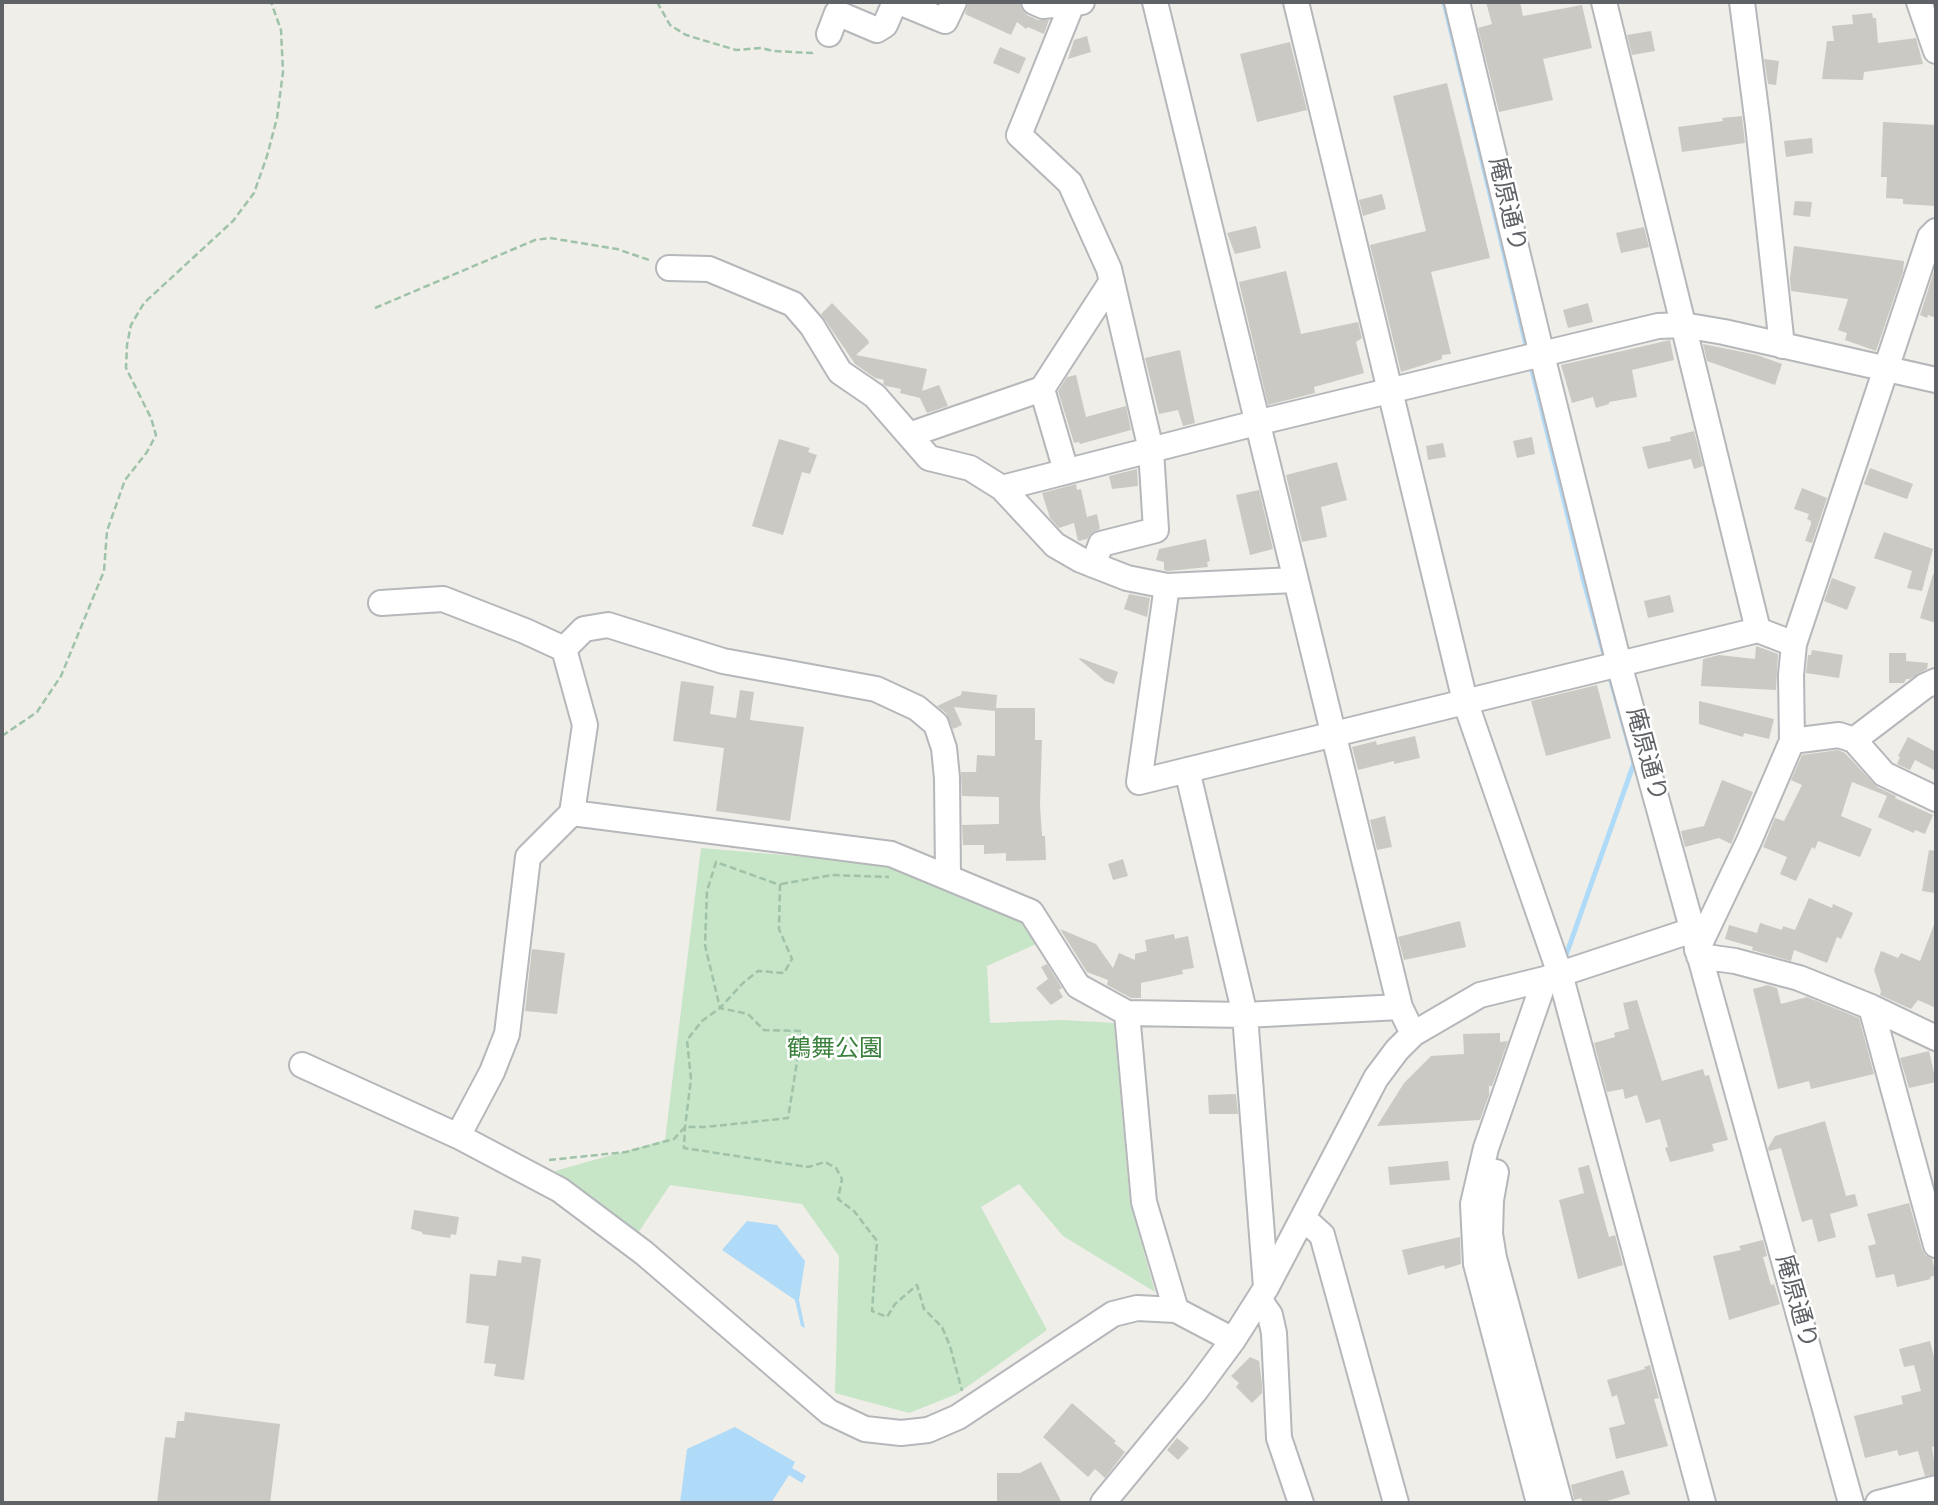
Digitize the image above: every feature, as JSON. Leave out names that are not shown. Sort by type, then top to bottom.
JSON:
[{"type":"street","points":[[829,34],[837,13],[877,30],[885,25],[897,2],[944,21],[954,2]]},
{"type":"street","points":[[1155,2],[1400,1007],[1413,1034]]},
{"type":"street","points":[[1296,2],[1465,701],[1552,976],[1703,1503]]},
{"type":"street","name":"庵原通り","points":[[1457,2],[1619,664],[1851,1503]]},
{"type":"street","points":[[1604,2],[1758,630]]},
{"type":"street","points":[[1742,2],[1782,346]]},
{"type":"street","points":[[1919,2],[1936,51]]},
{"type":"street","points":[[1039,3],[1077,3],[1019,135],[1070,183],[1109,269],[1151,450],[1156,530],[1101,544],[1093,565]]},
{"type":"street","points":[[1696,945],[1749,841],[1792,741],[1791,675],[1794,643],[1930,237],[1936,231]]},
{"type":"street","points":[[669,268],[709,269],[793,304],[812,326],[840,372],[875,396],[929,458],[970,468],[1002,488],[1055,545],[1093,565],[1127,578],[1167,586],[1294,580]]},
{"type":"street","points":[[909,435],[1042,389],[1112,281]]},
{"type":"street","points":[[1002,488],[1256,423],[1658,326],[1683,325],[1724,332],[1936,380]]},
{"type":"street","points":[[1042,389],[1066,471]]},
{"type":"street","points":[[1167,586],[1139,782],[1758,630],[1794,643]]},
{"type":"street","points":[[381,603],[443,599],[564,649],[585,724],[572,813],[528,857],[507,1034],[492,1072],[458,1136]]},
{"type":"street","points":[[564,649],[584,628],[608,625],[723,661],[876,689],[917,708],[936,724],[944,748],[948,877]]},
{"type":"street","points":[[1854,740],[1925,686],[1936,681]]},
{"type":"street","points":[[1792,741],[1839,735],[1854,740],[1885,774],[1936,799]]},
{"type":"street","points":[[1187,770],[1245,1015],[1263,1293],[1275,1333],[1279,1438],[1301,1503]]},
{"type":"street","points":[[572,813],[891,854],[1031,912],[1078,986],[1127,1013],[1245,1015],[1400,1007]]},
{"type":"street","points":[[1103,1503],[1196,1390],[1233,1340],[1263,1293],[1376,1078],[1413,1034],[1480,995],[1552,976],[1696,945],[1735,961],[1799,978],[1871,1007],[1936,1038]]},
{"type":"street","points":[[1539,1503],[1476,1264],[1474,1204],[1486,1148],[1552,976]]},
{"type":"street","points":[[1871,1007],[1936,1245]]},
{"type":"street","points":[[1127,1013],[1144,1202],[1176,1310]]},
{"type":"street","points":[[302,1065],[458,1136],[560,1190],[644,1254],[829,1412],[865,1429],[901,1433],[928,1430],[958,1417],[1113,1314],[1137,1308],[1176,1310],[1233,1340]]},
{"type":"street","points":[[1486,1148],[1498,1163],[1491,1200],[1490,1234],[1493,1258],[1560,1503]]},
{"type":"street","points":[[1303,1218],[1322,1235],[1396,1503]]},
{"type":"street","points":[[1878,1503],[1936,1488]]},
{"type":"path","points":[[2,736],[37,712],[61,676],[104,571],[107,531],[125,480],[147,452],[156,435],[151,418],[126,368],[131,325],[144,303],[233,221],[254,193],[267,156],[283,72],[281,30],[271,2]]},
{"type":"path","points":[[657,2],[670,25],[686,35],[736,50],[761,48],[812,53],[824,47],[829,34]]},
{"type":"path","points":[[375,308],[535,240],[550,237],[617,248],[669,268]]},
{"type":"path","points":[[720,1008],[705,945],[707,891],[716,862],[780,885],[832,875],[897,877]]},
{"type":"path","points":[[780,885],[779,929],[792,959],[784,973],[758,971],[720,1008],[702,1021],[687,1040],[691,1079],[684,1148],[808,1167],[825,1163],[836,1168],[842,1179],[838,1199],[854,1211],[877,1241],[872,1311],[887,1317],[895,1304],[917,1285],[924,1309],[942,1327],[950,1346],[968,1410]]},
{"type":"path","points":[[560,1190],[549,1160],[625,1152],[674,1139],[685,1127],[788,1118],[802,1031],[764,1030],[748,1014],[720,1008]]},
{"type":"green space","name":"鶴舞公園","points":[[701,848],[889,864],[1025,923],[1043,941],[987,966],[990,1023],[1062,1020],[1114,1023],[1130,1202],[1155,1292],[1063,1236],[1019,1184],[981,1207],[1047,1330],[957,1394],[909,1413],[835,1393],[839,1256],[802,1204],[670,1185],[638,1233],[555,1171],[665,1140]]},
{"type":"water","points":[[747,1221],[777,1225],[805,1261],[799,1300],[805,1328],[801,1326],[795,1300],[722,1250]]},
{"type":"water","points":[[735,1427],[795,1462],[792,1468],[806,1476],[802,1483],[789,1475],[771,1503],[680,1503],[687,1449]]},
{"type":"building","points":[[969,2],[1019,2],[1027,15],[1038,20],[1049,20],[1044,34],[1028,27],[1026,29],[1017,22],[1011,35],[965,14]]},
{"type":"building","points":[[1486,2],[1520,2],[1523,16],[1582,5],[1592,48],[1543,59],[1553,100],[1499,112],[1478,28],[1492,24]]},
{"type":"building","points":[[1872,13],[1873,18],[1876,18],[1878,43],[1916,38],[1923,64],[1864,72],[1863,80],[1822,79],[1827,41],[1834,41],[1832,26],[1853,24],[1852,15]]},
{"type":"building","points":[[1651,31],[1655,51],[1632,55],[1627,35]]},
{"type":"building","points":[[1087,36],[1091,52],[1068,59],[1074,40]]},
{"type":"building","points":[[1290,42],[1307,110],[1257,122],[1240,54]]},
{"type":"building","points":[[1000,47],[1026,58],[1019,74],[993,63]]},
{"type":"building","points":[[1764,59],[1779,61],[1776,85],[1768,84]]},
{"type":"building","points":[[1447,83],[1490,258],[1431,272],[1451,354],[1442,355],[1442,359],[1401,372],[1370,245],[1426,231],[1393,96]]},
{"type":"building","points":[[1742,116],[1745,143],[1682,152],[1678,127]]},
{"type":"building","points":[[1883,122],[1936,125],[1936,206],[1903,204],[1903,199],[1886,198],[1887,177],[1881,177]]},
{"type":"building","points":[[1812,138],[1813,153],[1786,157],[1784,141]]},
{"type":"building","points":[[1382,194],[1386,209],[1363,216],[1359,200]]},
{"type":"building","points":[[1795,201],[1812,202],[1810,217],[1793,215]]},
{"type":"building","points":[[1256,226],[1261,248],[1235,254],[1227,233]]},
{"type":"building","points":[[1644,227],[1649,247],[1621,253],[1616,233]]},
{"type":"building","points":[[1794,246],[1904,261],[1903,272],[1876,351],[1845,340],[1847,333],[1838,330],[1848,299],[1791,291]]},
{"type":"building","points":[[1936,265],[1936,318],[1928,315],[1927,318],[1920,315]]},
{"type":"building","points":[[1286,271],[1301,334],[1358,322],[1362,338],[1356,342],[1364,373],[1314,387],[1315,393],[1268,405],[1239,282]]},
{"type":"building","points":[[832,303],[868,340],[869,343],[856,355],[927,369],[922,391],[939,385],[948,406],[927,413],[920,398],[900,393],[901,389],[886,386],[883,384],[884,380],[875,378],[855,364],[821,314]]},
{"type":"building","points":[[1588,303],[1593,322],[1568,328],[1563,310]]},
{"type":"building","points":[[1670,340],[1674,360],[1632,370],[1637,397],[1609,402],[1596,408],[1593,397],[1572,403],[1561,365]]},
{"type":"building","points":[[1703,344],[1757,355],[1782,364],[1775,385],[1707,361]]},
{"type":"building","points":[[1180,350],[1195,423],[1183,426],[1178,410],[1159,414],[1145,358]]},
{"type":"building","points":[[1076,375],[1086,417],[1126,406],[1131,430],[1080,444],[1074,443],[1058,391],[1067,377]]},
{"type":"building","points":[[1694,431],[1703,466],[1694,469],[1691,459],[1648,469],[1642,447],[1671,441],[1670,437]]},
{"type":"building","points":[[1532,437],[1535,454],[1517,458],[1513,441]]},
{"type":"building","points":[[779,439],[810,448],[808,452],[817,455],[810,474],[802,472],[783,535],[752,526]]},
{"type":"building","points":[[1443,443],[1446,457],[1428,460],[1426,446]]},
{"type":"building","points":[[1337,462],[1347,500],[1321,507],[1327,537],[1302,542],[1286,475]]},
{"type":"building","points":[[1870,468],[1913,484],[1907,499],[1864,484]]},
{"type":"building","points":[[1137,469],[1138,486],[1112,489],[1109,476]]},
{"type":"building","points":[[1076,484],[1077,490],[1081,489],[1087,517],[1097,514],[1100,529],[1087,539],[1078,541],[1074,523],[1059,528],[1050,518],[1042,493]]},
{"type":"building","points":[[1802,488],[1827,498],[1812,543],[1805,541],[1811,524],[1807,519],[1809,514],[1794,509]]},
{"type":"building","points":[[1259,490],[1273,549],[1250,555],[1236,495]]},
{"type":"building","points":[[1884,532],[1933,549],[1922,591],[1907,588],[1912,571],[1874,558]]},
{"type":"building","points":[[1206,539],[1210,561],[1207,562],[1208,567],[1168,571],[1164,570],[1164,562],[1156,560],[1159,549]]},
{"type":"building","points":[[1933,574],[1936,575],[1936,623],[1920,618]]},
{"type":"building","points":[[1832,578],[1856,587],[1847,610],[1824,601]]},
{"type":"building","points":[[1129,594],[1150,598],[1147,617],[1124,609]]},
{"type":"building","points":[[1670,595],[1674,612],[1648,618],[1644,601]]},
{"type":"building","points":[[1756,646],[1778,654],[1776,690],[1701,686],[1703,659],[1719,655],[1755,659]]},
{"type":"building","points":[[1812,650],[1843,655],[1839,678],[1806,673],[1808,655],[1811,655]]},
{"type":"building","points":[[1889,653],[1906,653],[1906,661],[1928,663],[1927,669],[1906,679],[1904,683],[1889,683]]},
{"type":"building","points":[[1080,658],[1118,672],[1114,684],[1105,681]]},
{"type":"building","points":[[681,681],[714,686],[710,714],[736,718],[740,690],[754,692],[750,720],[804,727],[790,821],[716,811],[724,748],[673,741]]},
{"type":"building","points":[[1597,685],[1611,738],[1546,756],[1531,701]]},
{"type":"building","points":[[962,691],[997,695],[996,708],[1035,708],[1035,740],[1042,740],[1040,805],[1046,860],[1006,861],[1006,853],[984,854],[984,845],[963,845],[962,825],[999,824],[999,797],[962,796],[961,772],[976,772],[977,755],[995,756],[995,711],[954,707],[962,725],[953,729],[946,713],[937,706],[961,695]]},
{"type":"building","points":[[1699,701],[1774,719],[1769,739],[1744,733],[1743,737],[1699,724]]},
{"type":"building","points":[[1415,736],[1420,758],[1358,770],[1352,747],[1376,741],[1377,745]]},
{"type":"building","points":[[1908,737],[1936,752],[1936,771],[1915,760],[1910,770],[1897,764]]},
{"type":"building","points":[[1838,750],[1845,753],[1877,787],[1933,815],[1925,834],[1915,830],[1914,833],[1878,817],[1887,796],[1852,782],[1841,816],[1872,829],[1860,857],[1818,841],[1815,849],[1812,847],[1796,881],[1780,874],[1787,857],[1763,847],[1775,818],[1784,821],[1802,785],[1791,780],[1802,755]]},
{"type":"building","points":[[1722,780],[1753,792],[1731,844],[1719,838],[1685,847],[1681,831],[1704,826]]},
{"type":"building","points":[[1385,816],[1392,847],[1377,850],[1370,820]]},
{"type":"building","points":[[1929,850],[1936,851],[1935,893],[1922,891]]},
{"type":"building","points":[[1123,859],[1128,876],[1113,880],[1108,864]]},
{"type":"building","points":[[1809,898],[1853,913],[1841,939],[1837,937],[1827,963],[1794,950],[1791,961],[1725,939],[1729,925],[1757,933],[1760,923],[1782,930],[1783,926],[1795,930]]},
{"type":"building","points":[[1460,921],[1466,947],[1404,960],[1398,937]]},
{"type":"building","points":[[1935,922],[1936,1008],[1918,1000],[1911,1009],[1880,995],[1874,970],[1881,951],[1898,958],[1901,953],[1920,961]]},
{"type":"building","points":[[1060,929],[1096,944],[1113,968],[1119,953],[1135,960],[1135,954],[1147,951],[1145,940],[1174,934],[1175,939],[1188,936],[1194,968],[1182,970],[1183,974],[1141,983],[1141,998],[1131,998],[1107,985],[1108,980],[1087,972]]},
{"type":"building","points":[[532,949],[565,953],[557,1014],[525,1011]]},
{"type":"building","points":[[1047,964],[1062,988],[1059,990],[1063,997],[1051,1005],[1036,988],[1048,979],[1041,967]]},
{"type":"building","points":[[1768,985],[1777,988],[1781,1004],[1807,997],[1859,1018],[1874,1074],[1811,1089],[1809,1081],[1778,1089],[1753,989]]},
{"type":"building","points":[[1637,1000],[1662,1081],[1703,1069],[1705,1076],[1709,1075],[1728,1140],[1712,1144],[1714,1151],[1670,1162],[1660,1119],[1646,1123],[1637,1095],[1625,1099],[1623,1089],[1607,1092],[1594,1043],[1615,1037],[1614,1033],[1629,1029],[1623,1003]]},
{"type":"building","points":[[1500,1033],[1500,1042],[1508,1041],[1492,1086],[1489,1086],[1489,1095],[1480,1120],[1377,1126],[1404,1083],[1431,1056],[1464,1054],[1463,1034]]},
{"type":"building","points":[[1929,1051],[1936,1082],[1909,1088],[1900,1058]]},
{"type":"building","points":[[1236,1094],[1238,1114],[1209,1114],[1208,1095]]},
{"type":"building","points":[[1825,1121],[1846,1196],[1855,1194],[1858,1206],[1830,1214],[1836,1237],[1818,1242],[1812,1219],[1802,1222],[1781,1148],[1769,1151],[1768,1148],[1775,1136]]},
{"type":"building","points":[[1448,1161],[1450,1180],[1390,1185],[1388,1167]]},
{"type":"building","points":[[1589,1165],[1609,1237],[1615,1235],[1623,1265],[1578,1279],[1559,1200],[1584,1193],[1578,1168]]},
{"type":"building","points":[[1909,1203],[1922,1249],[1925,1255],[1932,1259],[1936,1275],[1930,1277],[1931,1279],[1897,1287],[1894,1274],[1876,1278],[1868,1246],[1876,1244],[1867,1214]]},
{"type":"building","points":[[414,1210],[459,1217],[456,1235],[451,1234],[450,1238],[422,1234],[411,1229]]},
{"type":"building","points":[[1460,1237],[1461,1264],[1445,1269],[1444,1265],[1408,1275],[1402,1250]]},
{"type":"building","points":[[1763,1240],[1767,1256],[1763,1257],[1780,1304],[1729,1320],[1713,1256],[1741,1250],[1739,1246]]},
{"type":"building","points":[[522,1256],[541,1259],[524,1380],[494,1376],[496,1364],[484,1363],[489,1326],[466,1323],[470,1274],[496,1276],[498,1260],[521,1263]]},
{"type":"building","points":[[1930,1341],[1936,1365],[1936,1446],[1932,1447],[1936,1474],[1925,1476],[1918,1451],[1899,1456],[1897,1450],[1865,1458],[1854,1416],[1903,1404],[1901,1396],[1921,1391],[1914,1365],[1904,1367],[1899,1349]]},
{"type":"building","points":[[1250,1357],[1259,1361],[1262,1384],[1262,1393],[1252,1403],[1236,1387],[1239,1383],[1231,1376]]},
{"type":"building","points":[[1650,1365],[1659,1398],[1654,1399],[1668,1446],[1616,1459],[1609,1428],[1625,1424],[1617,1395],[1612,1397],[1607,1380],[1645,1369],[1644,1367]]},
{"type":"building","points":[[1072,1403],[1125,1452],[1105,1478],[1095,1469],[1088,1477],[1043,1437]]},
{"type":"building","points":[[185,1412],[280,1424],[270,1503],[157,1503],[165,1437],[175,1438],[177,1421],[184,1421]]},
{"type":"building","points":[[1177,1438],[1189,1448],[1178,1460],[1167,1450]]},
{"type":"building","points":[[1041,1462],[1062,1503],[997,1503],[997,1473],[1020,1473]]},
{"type":"building","points":[[1623,1470],[1630,1494],[1600,1503],[1583,1503],[1581,1498],[1574,1500],[1571,1485]]},
{"type":"waterway","points":[[1444,2],[1527,349]]},
{"type":"waterway","points":[[1530,362],[1606,662]]},
{"type":"waterway","points":[[1564,961],[1634,763],[1609,674]]}]
